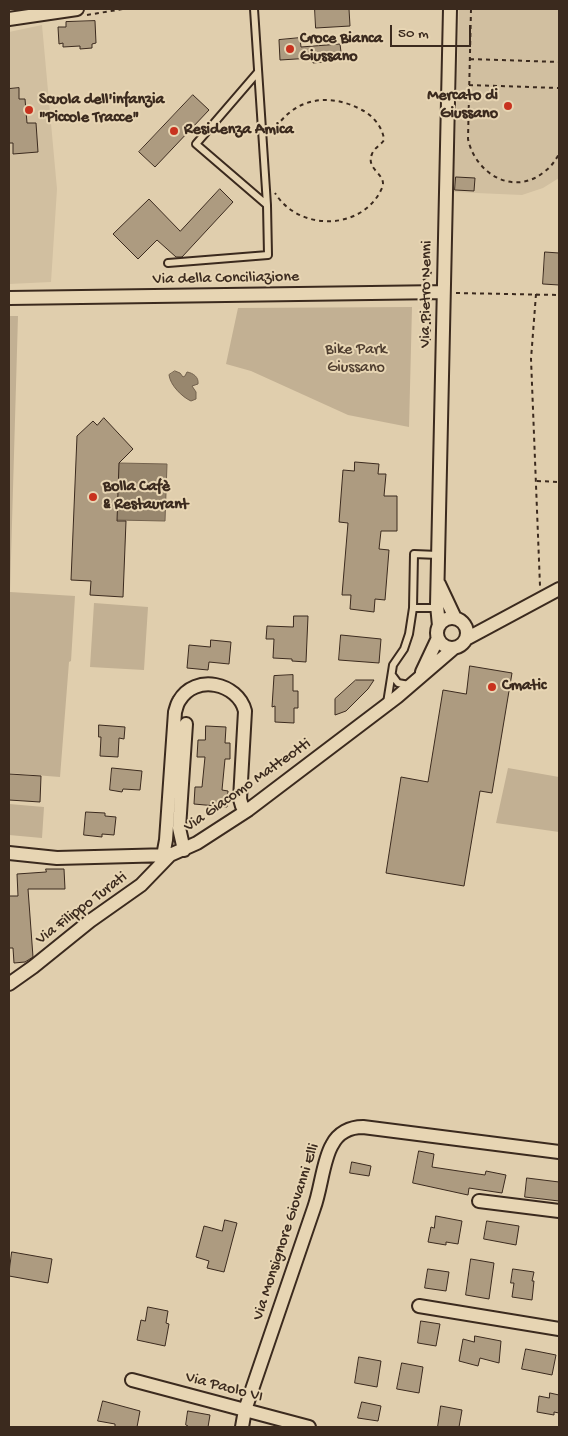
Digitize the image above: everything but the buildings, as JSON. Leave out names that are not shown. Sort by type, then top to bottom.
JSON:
[{"type":"street","points":[[9,19],[77,9]]},
{"type":"street","name":"Via Pietro Nenni","points":[[438,632],[436,608],[450,9]]},
{"type":"street","name":"Via della Conciliazione","points":[[9,298],[444,292]]},
{"type":"street","name":"Via Pietro Nenni","points":[[438,580],[458,620]]},
{"type":"street","points":[[497,623],[445,619],[438,632],[444,646],[454,648],[466,639],[497,623],[559,589]]},
{"type":"street","points":[[458,620],[467,630],[466,639]]},
{"type":"street","name":"Via Giacomo Matteotti","points":[[416,680],[438,632]]},
{"type":"street","name":"Via Giacomo Matteotti","points":[[9,854],[56,858],[166,856],[184,850],[248,810],[387,705],[454,648]]},
{"type":"street","points":[[166,856],[175,712],[178,701],[190,689],[208,684],[218,685],[230,691],[243,703],[245,711],[240,799],[242,806],[248,810]]},
{"type":"street","points":[[184,850],[179,828],[186,724]]},
{"type":"street","name":"Via Filippo Turati","points":[[9,984],[141,884],[166,856]]},
{"type":"street","name":"Via Monsignore Giovanni Elli","points":[[242,1427],[245,1410],[316,1203],[328,1154],[333,1142],[342,1133],[350,1129],[363,1127],[559,1152]]},
{"type":"street","points":[[478,1201],[559,1211]]},
{"type":"street","points":[[419,1306],[559,1329]]},
{"type":"street","name":"Via Paolo VI","points":[[132,1380],[309,1427]]},
{"type":"lane","points":[[168,263],[268,255],[267,205],[254,9]]},
{"type":"lane","points":[[258,72],[196,144],[267,205]]},
{"type":"lane","points":[[387,705],[393,665],[404,649],[409,634],[413,608],[414,554],[438,555]]},
{"type":"lane","points":[[413,608],[436,608]]},
{"type":"lane","points":[[392,675],[398,684],[405,686],[416,680]]},
{"type":"path","points":[[471,9],[468,139],[473,155],[490,174],[502,180],[516,182],[529,180],[543,173],[559,154]]},
{"type":"path","points":[[470,59],[559,62]]},
{"type":"path","points":[[469,85],[559,88]]},
{"type":"path","points":[[263,149],[277,125],[289,112],[318,100],[340,101],[360,109],[372,118],[384,136],[383,142],[372,153],[371,159],[376,172],[383,178],[382,188],[372,203],[353,216],[334,222],[313,221],[288,209],[272,189]]},
{"type":"path","points":[[444,292],[559,295]]},
{"type":"path","points":[[536,294],[531,359],[540,586]]},
{"type":"path","points":[[537,481],[559,482]]},
{"type":"shaded area","name":"Mercato di Giussano","points":[[459,9],[559,9],[559,178],[543,188],[522,195],[454,192]]},
{"type":"shaded area","name":"Scuola dell'infanzia \"Piccole Tracce\"","points":[[42,25],[57,189],[51,282],[9,284],[9,32]]},
{"type":"shaded area","points":[[175,371],[183,377],[187,372],[197,377],[198,384],[192,386],[196,392],[196,399],[191,401],[180,394],[174,387],[169,375]]},
{"type":"shaded area","points":[[119,463],[167,464],[165,521],[117,520]]},
{"type":"green space","name":"Bike Park Giussano","points":[[412,307],[409,427],[348,415],[251,371],[226,364],[238,308]]},
{"type":"green space","points":[[9,316],[18,316],[10,592],[75,596],[60,777],[9,773]]},
{"type":"green space","points":[[94,603],[148,607],[144,670],[90,667]]},
{"type":"green space","points":[[508,768],[559,777],[559,832],[496,823]]},
{"type":"green space","points":[[9,804],[44,807],[42,838],[9,835]]},
{"type":"place","name":"Croce Bianca Giussano","points":[[290,49]]},
{"type":"place","name":"Mercato di Giussano","points":[[508,106]]},
{"type":"place","name":"Scuola dell'infanzia \"Piccole Tracce\"","points":[[29,110]]},
{"type":"place","name":"Residenza Amica","points":[[174,131]]},
{"type":"place","name":"Bolla Cafè & Restaurant","points":[[93,497]]},
{"type":"place","name":"Cmatic","points":[[492,687]]}]
